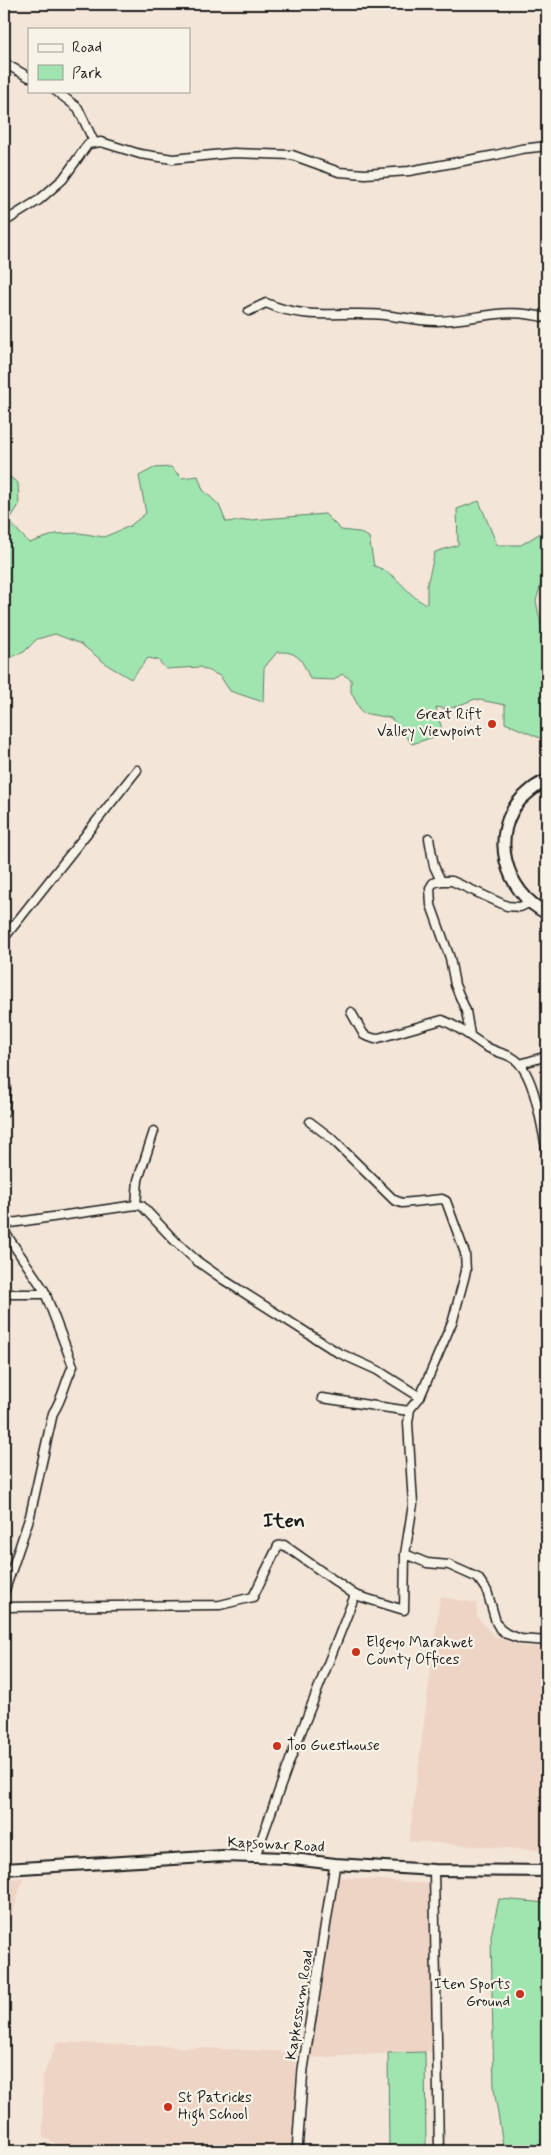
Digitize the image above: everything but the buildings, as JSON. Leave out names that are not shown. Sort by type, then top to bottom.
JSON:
[{"type":"main road","points":[[547,780],[526,794],[516,805],[506,822],[504,843],[506,868],[517,888],[531,902],[547,913]]},
{"type":"main road","name":"Kapsowar Road","points":[[4,1869],[223,1856],[285,1858],[335,1864],[434,1870],[547,1871]]},
{"type":"street","points":[[4,63],[28,76]]},
{"type":"street","points":[[57,92],[78,108],[94,142]]},
{"type":"street","points":[[4,222],[39,200],[63,179],[88,144],[94,142],[101,142],[154,157],[173,159],[233,153],[292,155],[339,172],[365,174],[409,171],[496,156],[521,148],[547,146]]},
{"type":"street","points":[[249,311],[266,303],[281,310],[318,316],[383,315],[438,321],[512,312],[528,312],[547,318]]},
{"type":"street","points":[[4,938],[138,770]]},
{"type":"street","points":[[429,838],[434,866],[441,881]]},
{"type":"street","points":[[470,1035],[466,1011],[455,985],[450,958],[431,906],[430,888],[433,883],[452,881],[507,906],[520,907],[531,902]]},
{"type":"street","points":[[351,1012],[364,1035],[374,1039],[442,1020],[470,1035],[486,1047],[512,1057],[526,1070],[547,1151]]},
{"type":"street","points":[[520,1064],[547,1056]]},
{"type":"street","points":[[4,1080],[6,1087],[4,1113]]},
{"type":"street","points":[[4,1607],[220,1605],[253,1597],[278,1546],[284,1545],[356,1595],[404,1610],[405,1554],[413,1504],[408,1423],[409,1411],[420,1397],[453,1320],[465,1277],[465,1253],[446,1201],[442,1199],[402,1203],[394,1200],[331,1138],[310,1122]]},
{"type":"street","points":[[136,1205],[136,1186],[154,1132]]},
{"type":"street","points":[[4,1224],[136,1205],[142,1206],[197,1261],[224,1280],[337,1352],[377,1370],[420,1397]]},
{"type":"street","points":[[4,1230],[46,1294],[73,1366],[68,1376],[62,1399],[53,1413],[30,1516],[4,1593]]},
{"type":"street","points":[[4,1294],[46,1294]]},
{"type":"street","points":[[322,1398],[409,1411]]},
{"type":"street","points":[[405,1554],[427,1563],[449,1565],[478,1578],[484,1584],[500,1629],[507,1634],[521,1639],[547,1641]]},
{"type":"street","points":[[255,1858],[290,1760],[356,1595]]},
{"type":"street","name":"Kapkessum Road","points":[[297,2151],[303,2069],[335,1864]]},
{"type":"street","points":[[434,1870],[438,2151]]},
{"type":"shaded area","points":[[440,1597],[476,1603],[477,1617],[493,1635],[520,1646],[547,1648],[547,1851],[409,1841]]},
{"type":"shaded area","points":[[339,1877],[433,1884],[430,2051],[308,2058]]},
{"type":"shaded area","points":[[23,1878],[4,1941],[4,1879]]},
{"type":"shaded area","name":"St Patricks High School","points":[[57,2042],[297,2052],[291,2151],[57,2151],[57,2144],[43,2137],[43,2076]]},
{"type":"green space","points":[[171,467],[182,478],[198,476],[203,490],[219,505],[226,522],[325,514],[341,530],[358,532],[369,537],[374,566],[390,574],[421,602],[427,604],[427,585],[435,552],[458,545],[457,509],[479,501],[497,545],[521,545],[547,529],[547,575],[543,577],[536,601],[541,625],[547,621],[547,741],[505,723],[505,705],[475,699],[449,709],[436,707],[443,734],[412,744],[391,718],[362,713],[351,692],[351,679],[342,674],[334,680],[310,679],[299,658],[284,652],[277,652],[264,668],[263,702],[230,691],[220,676],[200,667],[166,669],[158,660],[148,658],[131,679],[109,666],[81,644],[55,634],[37,639],[24,652],[4,660],[4,476],[7,475],[18,483],[19,505],[9,521],[29,543],[56,534],[79,533],[104,537],[130,526],[146,513],[139,476],[154,468]]},
{"type":"green space","name":"Iten Sports Ground","points":[[499,1899],[547,1903],[547,2151],[504,2151],[494,2089],[491,1936]]},
{"type":"green space","points":[[425,2052],[426,2151],[389,2151],[388,2053]]},
{"type":"place","name":"Great Rift Valley Viewpoint","points":[[492,724]]},
{"type":"place","name":"Elgeyo Marakwet County Offices","points":[[356,1652]]},
{"type":"place","name":"Too Guesthouse","points":[[277,1746]]},
{"type":"place","name":"Iten Sports Ground","points":[[520,1994]]},
{"type":"place","name":"St Patricks High School","points":[[168,2107]]},
{"type":"district","name":"Iten","points":[[284,1521]]}]
